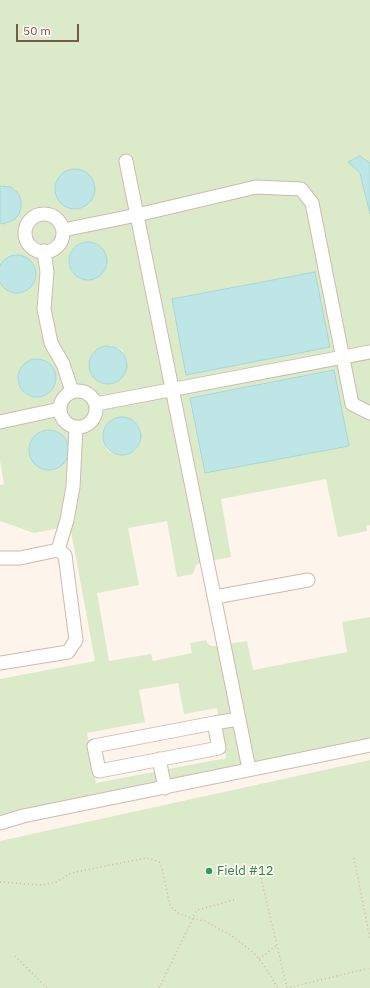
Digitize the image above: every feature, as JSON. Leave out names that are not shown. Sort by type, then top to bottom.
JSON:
[{"type":"street","points":[[126,161],[249,769]]},
{"type":"street","points":[[62,230],[137,215],[256,187],[301,189],[312,204],[352,404],[370,413]]},
{"type":"street","points":[[45,214],[51,215],[57,219],[62,230],[62,236],[56,247],[51,250],[44,251],[33,248],[26,238],[26,226],[29,221],[39,215],[45,214]]},
{"type":"street","points":[[44,251],[47,272],[44,309],[51,343],[63,364],[72,391]]},
{"type":"street","points":[[96,404],[370,352]]},
{"type":"street","points":[[72,391],[84,391],[94,398],[96,404],[96,416],[88,425],[76,427],[66,422],[62,417],[60,409],[62,400],[72,391]]},
{"type":"street","points":[[0,422],[60,409]]},
{"type":"street","points":[[58,550],[73,487],[76,427]]},
{"type":"street","points":[[0,558],[20,558],[58,550],[66,555],[76,640],[68,652],[0,662]]},
{"type":"street","points":[[214,597],[308,580]]},
{"type":"street","points":[[214,723],[219,748],[98,771],[94,746],[214,723],[239,719]]},
{"type":"street","points":[[0,823],[23,816],[370,745]]},
{"type":"street","points":[[159,759],[165,788]]},
{"type":"path","points":[[0,882],[41,885],[56,882],[71,873],[146,858],[154,860],[159,862],[162,868],[170,906],[178,913],[193,919],[205,921],[232,936],[254,953],[278,988]]},
{"type":"path","points":[[354,858],[370,939]]},
{"type":"path","points":[[261,878],[287,988],[370,968]]},
{"type":"path","points":[[159,988],[197,910],[234,900]]},
{"type":"path","points":[[259,959],[277,945]]},
{"type":"path","points":[[15,956],[47,988]]},
{"type":"green space","points":[[0,0],[370,0],[370,525],[366,526],[367,531],[338,537],[326,479],[221,499],[231,557],[200,563],[196,565],[193,574],[177,577],[167,521],[128,528],[139,585],[97,593],[109,661],[151,654],[153,661],[192,653],[190,643],[206,640],[208,644],[212,646],[247,641],[253,670],[347,652],[342,622],[370,617],[370,740],[0,816],[0,679],[95,661],[70,526],[34,533],[0,521],[0,485],[4,484],[0,461],[0,283],[1,285],[2,262],[0,266],[0,223],[3,224],[16,191],[11,187],[0,186]],"holes":[[[62,174],[95,191],[90,203],[79,209],[55,186]],[[84,242],[96,244],[104,252],[106,257],[76,275],[71,271],[69,264],[74,248]],[[111,345],[122,350],[127,361],[90,357],[99,348]],[[53,368],[55,374],[54,386],[46,395],[34,397]],[[134,421],[139,426],[141,433],[139,445],[136,450],[131,453],[114,454],[108,451],[105,446]],[[46,431],[58,432],[67,441],[30,454],[31,442]],[[178,683],[184,714],[217,708],[226,758],[96,783],[87,733],[145,722],[139,690]]]},
{"type":"green space","points":[[370,760],[370,988],[0,988],[0,841]]},
{"type":"water","points":[[360,156],[370,163],[370,214],[360,173],[348,162]]},
{"type":"water","points":[[75,169],[83,171],[89,175],[93,181],[95,189],[93,197],[89,203],[83,207],[75,209],[67,207],[61,203],[57,197],[55,189],[57,181],[61,175],[67,171]]},
{"type":"water","points":[[0,186],[11,187],[19,195],[21,201],[19,214],[15,219],[3,224],[0,223]]},
{"type":"water","points":[[88,242],[98,245],[104,251],[107,261],[104,271],[98,277],[88,280],[78,277],[72,271],[69,261],[72,251],[78,245]]},
{"type":"water","points":[[17,255],[27,258],[33,264],[36,274],[33,284],[27,290],[17,293],[7,290],[1,284],[-2,274],[1,264],[7,258]]},
{"type":"water","points":[[315,272],[330,347],[186,375],[172,299]]},
{"type":"water","points":[[104,346],[112,346],[122,351],[126,358],[126,372],[122,379],[112,384],[104,384],[94,379],[92,376],[89,369],[89,361],[94,351],[97,349]]},
{"type":"water","points":[[37,359],[47,362],[53,368],[56,378],[53,388],[47,394],[37,397],[27,394],[21,388],[18,378],[21,368],[27,362]]},
{"type":"water","points":[[334,370],[349,446],[205,473],[190,398]]},
{"type":"water","points":[[118,417],[126,417],[136,422],[140,429],[140,443],[136,450],[126,455],[118,455],[108,450],[106,447],[103,440],[103,432],[108,422],[111,420]]},
{"type":"water","points":[[49,430],[63,436],[69,450],[63,464],[49,470],[35,464],[29,450],[35,436]]},
{"type":"place","name":"Field #12","points":[[209,871]]}]
